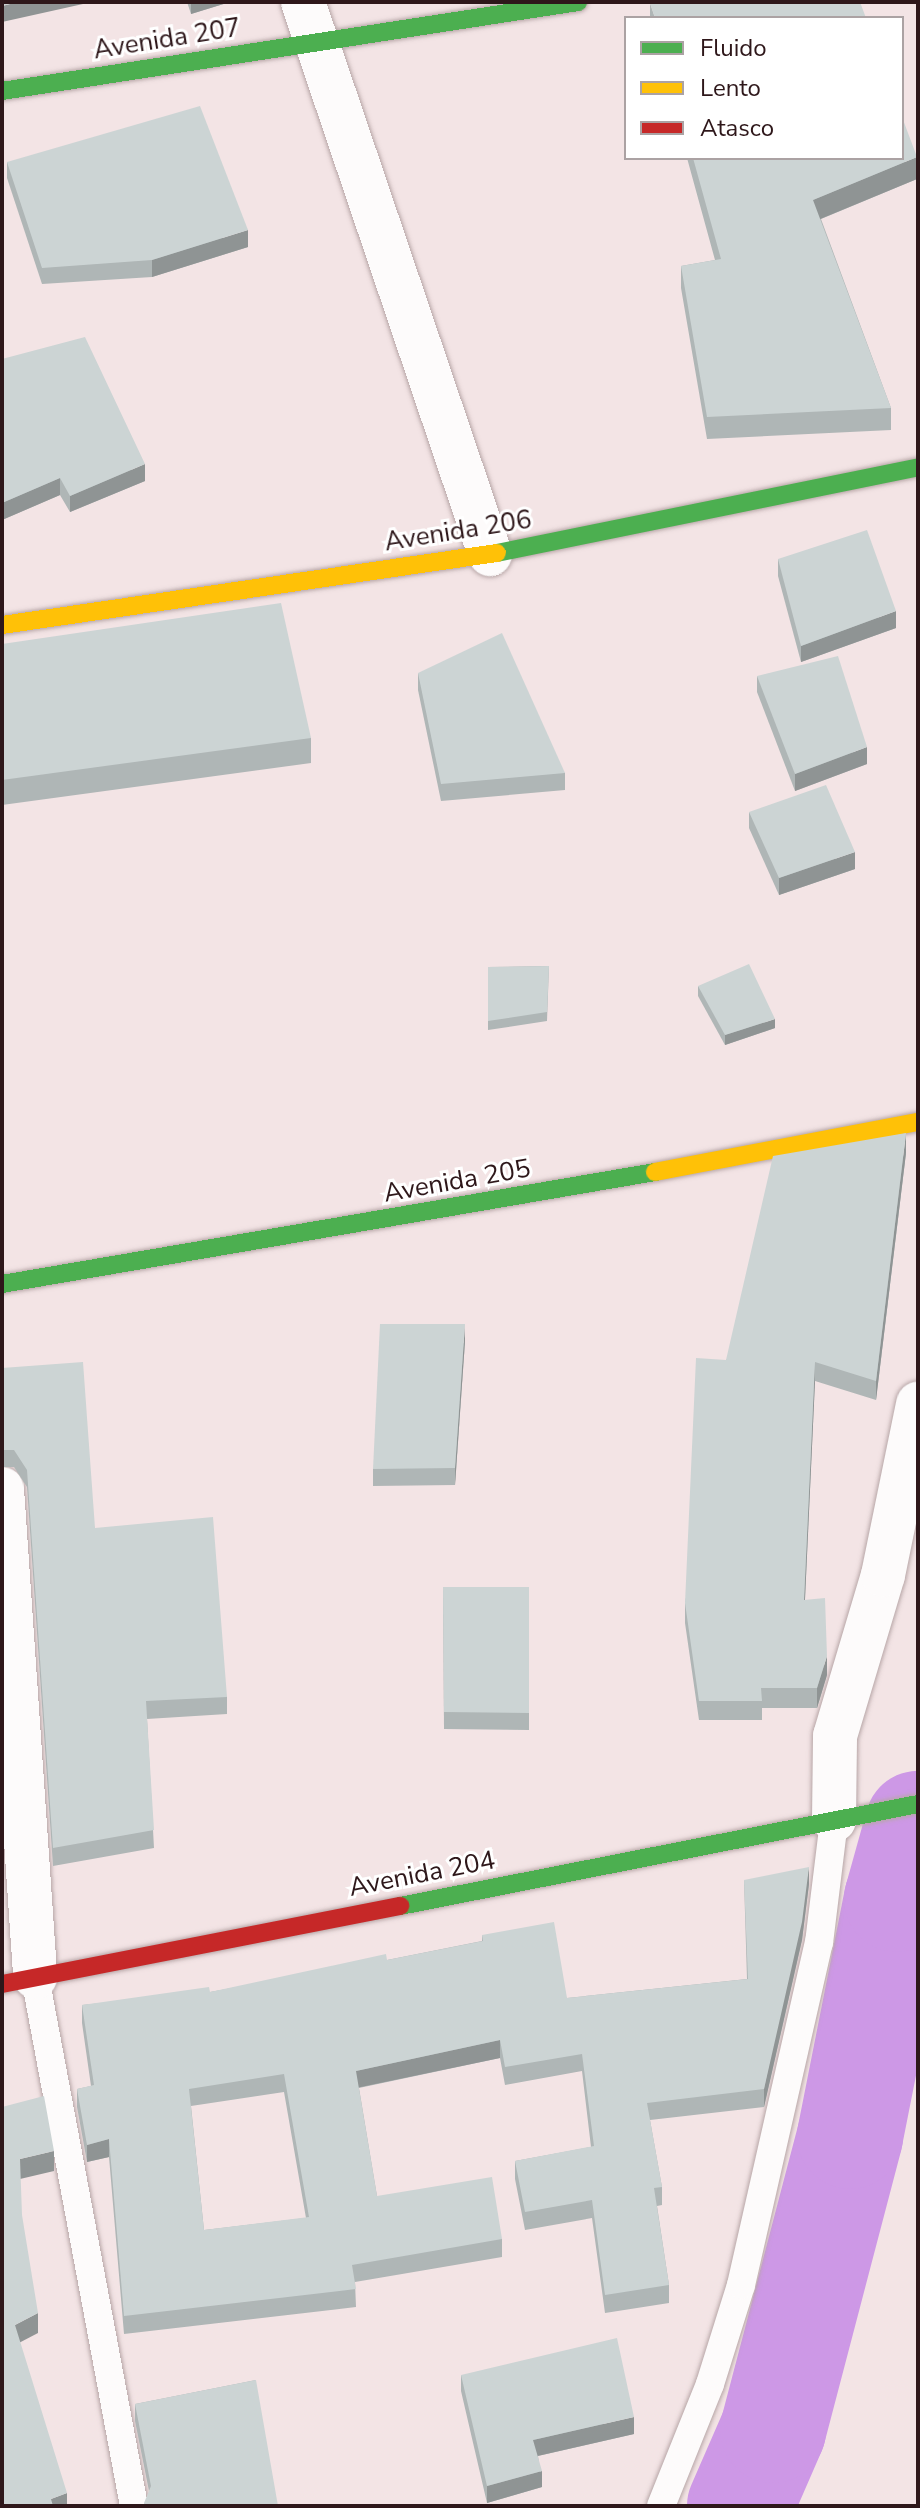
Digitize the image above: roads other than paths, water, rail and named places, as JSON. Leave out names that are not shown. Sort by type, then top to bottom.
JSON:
[{"type":"street","name":"Avenida 207","points":[[2,91],[309,22],[578,2]]},
{"type":"street","points":[[309,22],[490,554]]},
{"type":"street","name":"Avenida 206","points":[[2,625],[490,554],[918,467]]},
{"type":"street","name":"Avenida 205","points":[[2,1284],[485,1204],[918,1122]]},
{"type":"street","points":[[843,1818],[835,1736],[883,1575],[918,1404]]},
{"type":"street","points":[[2,1489],[19,1980]]},
{"type":"street","name":"Avenida 204","points":[[19,1980],[918,1804]]},
{"type":"lane","points":[[661,2506],[710,2384],[741,2285],[813,1974],[843,1818]]},
{"type":"lane","points":[[19,1980],[134,2506]]},
{"type":"waterway","points":[[740,2506],[773,2430],[850,2136],[897,1899],[918,1824]]}]
